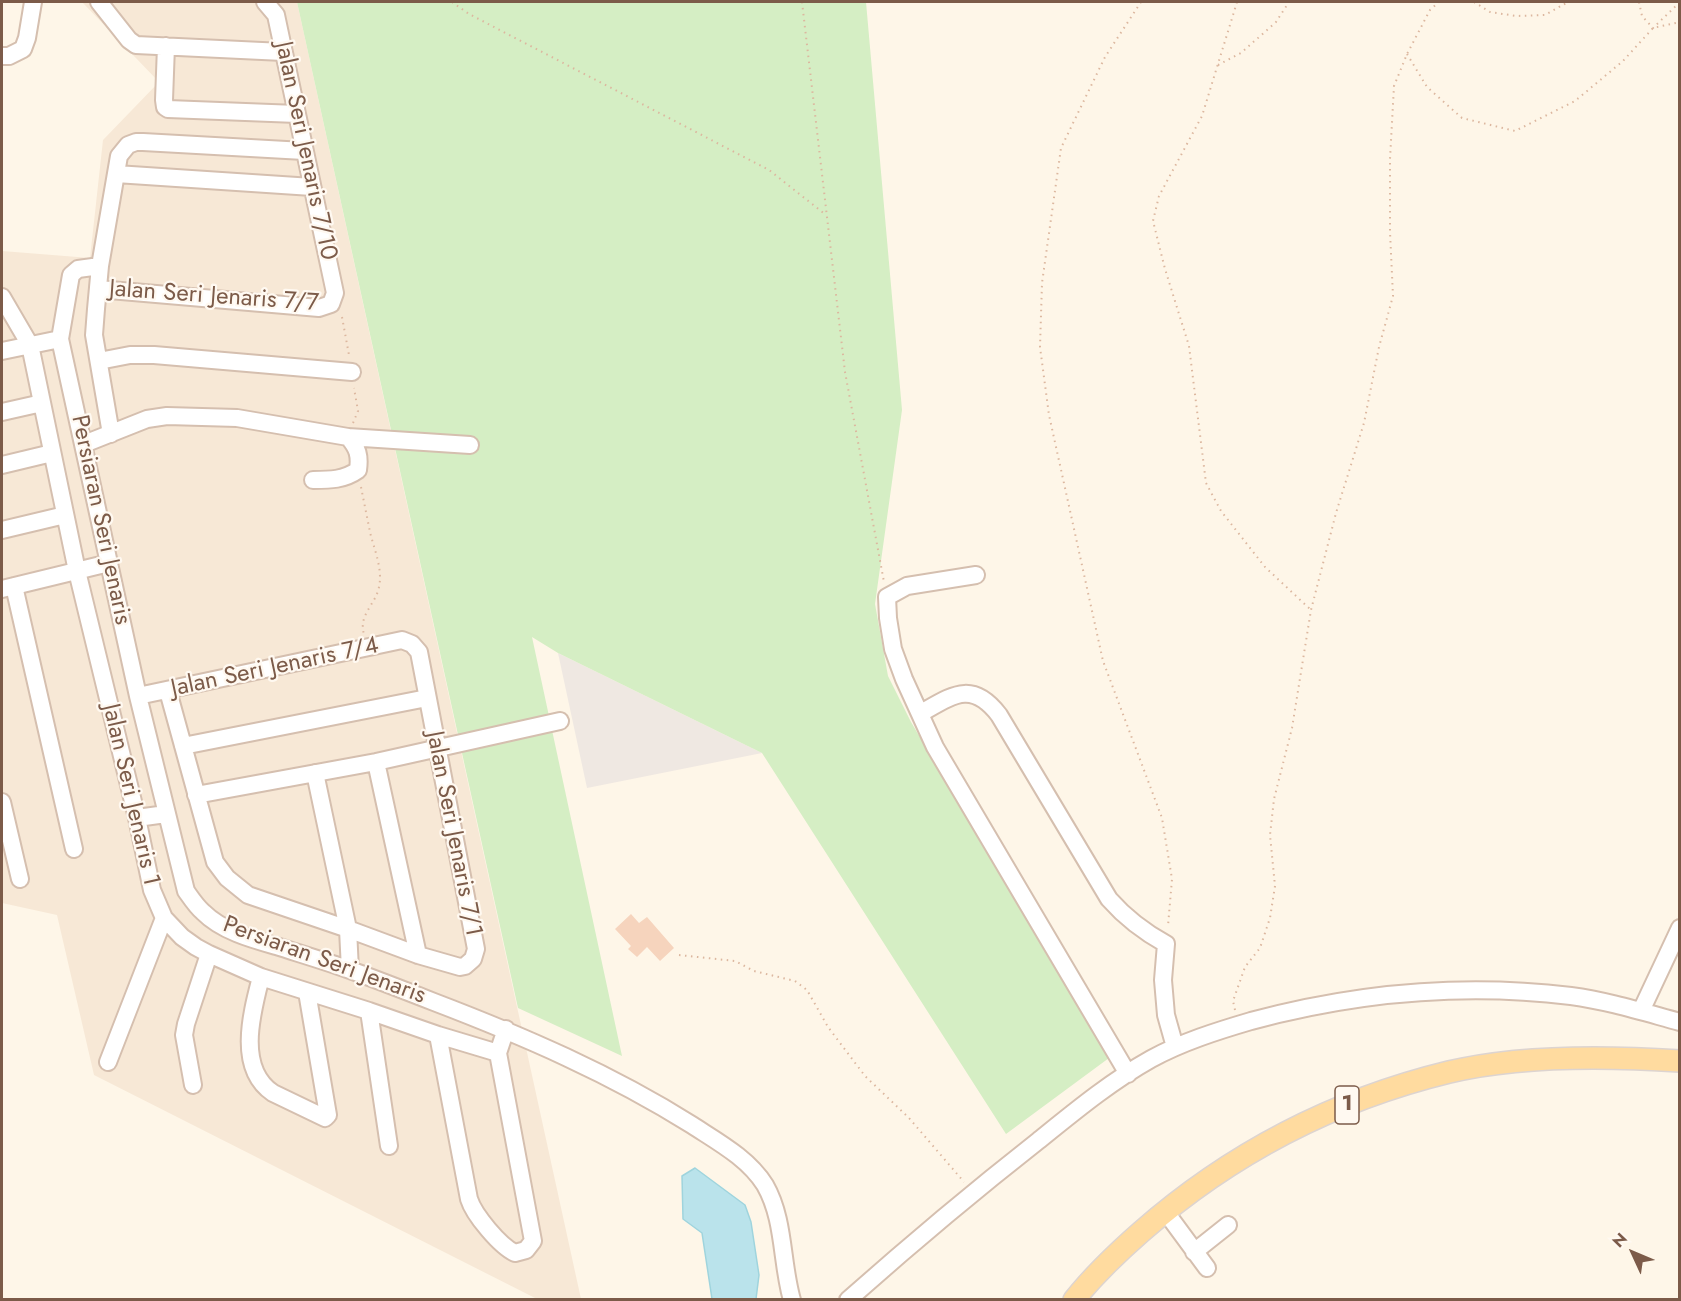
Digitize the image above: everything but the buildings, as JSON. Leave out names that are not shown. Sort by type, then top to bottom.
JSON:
[{"type":"main road","name":"1","points":[[1074,1299],[1120,1251],[1165,1211],[1245,1155],[1283,1133],[1357,1101],[1450,1072],[1513,1062],[1580,1059],[1680,1061]]},
{"type":"street","points":[[2,56],[9,56],[23,49],[33,2]]},
{"type":"street","points":[[99,2],[129,40],[136,45],[284,52]]},
{"type":"street","name":"Jalan Seri Jenaris 7/10","points":[[265,2],[276,15],[335,293],[331,304]]},
{"type":"street","points":[[166,46],[165,107],[171,110],[297,114]]},
{"type":"street","points":[[111,434],[94,335],[100,266],[120,156],[128,146],[136,142],[304,151]]},
{"type":"street","points":[[116,174],[312,187]]},
{"type":"street","points":[[2,351],[60,339],[71,275],[78,269],[100,266]]},
{"type":"street","name":"Jalan Seri Jenaris 7/7","points":[[98,289],[319,308],[331,304]]},
{"type":"street","name":"Jalan Seri Jenaris 1","points":[[2,297],[30,345],[77,571],[152,890],[164,918],[182,937],[209,954],[261,977],[498,1053]]},
{"type":"street","name":"Persiaran Seri Jenaris","points":[[60,339],[138,696],[186,891],[203,912],[226,928],[350,970],[506,1029],[630,1088],[702,1132],[748,1164],[764,1184],[780,1228],[790,1298]]},
{"type":"street","points":[[99,362],[130,355],[154,355],[352,372]]},
{"type":"street","points":[[2,412],[42,403]]},
{"type":"street","points":[[84,444],[147,419],[190,416],[237,418],[348,437],[470,445]]},
{"type":"street","points":[[314,480],[341,479],[351,476],[358,470],[357,447],[348,437]]},
{"type":"street","points":[[2,465],[52,453]]},
{"type":"street","points":[[2,530],[65,515]]},
{"type":"street","points":[[74,849],[8,588],[109,563]]},
{"type":"street","points":[[976,575],[907,586],[887,597],[893,650],[935,747],[1128,1074]]},
{"type":"street","name":"Jalan Seri Jenaris 7/4","points":[[138,696],[402,640],[412,644]]},
{"type":"street","name":"Jalan Seri Jenaris 7/1","points":[[168,691],[215,862],[227,878],[248,895],[418,955],[460,967],[465,966],[472,959],[476,949],[419,652],[412,644]]},
{"type":"street","points":[[921,713],[950,697],[964,694],[976,695],[989,703],[999,715],[1109,899],[1139,926],[1166,944],[1163,980],[1166,1015],[1175,1047]]},
{"type":"street","points":[[183,746],[428,698]]},
{"type":"street","points":[[196,795],[376,762],[560,721]]},
{"type":"street","points":[[376,762],[418,955]]},
{"type":"street","points":[[315,773],[348,929],[350,970]]},
{"type":"street","points":[[2,802],[20,879]]},
{"type":"street","points":[[136,818],[166,814]]},
{"type":"street","points":[[108,1062],[164,918]]},
{"type":"street","points":[[1641,1011],[1680,928]]},
{"type":"street","points":[[193,1085],[184,1035],[209,954]]},
{"type":"street","points":[[261,977],[250,1029],[252,1060],[258,1077],[265,1088],[323,1118],[328,1115],[307,992]]},
{"type":"street","points":[[848,1299],[972,1192],[1098,1093],[1152,1059],[1209,1034],[1290,1011],[1374,997],[1446,991],[1514,991],[1572,997],[1613,1003],[1680,1022]]},
{"type":"street","points":[[369,1011],[389,1146]]},
{"type":"street","points":[[438,1035],[471,1207],[481,1221],[515,1253],[526,1250],[533,1241],[498,1053],[506,1029]]},
{"type":"street","points":[[1165,1211],[1207,1268]]},
{"type":"street","points":[[1194,1252],[1228,1225]]},
{"type":"path","points":[[452,2],[469,14],[769,170],[826,215]]},
{"type":"path","points":[[802,2],[845,372],[887,597]]},
{"type":"path","points":[[1141,2],[1105,57],[1061,148],[1042,283],[1040,347],[1049,415],[1103,661],[1162,818],[1172,879],[1166,944]]},
{"type":"path","points":[[1238,2],[1202,116],[1159,196],[1153,220],[1165,269],[1189,346],[1206,483],[1221,511],[1265,567],[1311,610]]},
{"type":"path","points":[[1218,65],[1241,53],[1276,22],[1289,2]]},
{"type":"path","points":[[1239,1025],[1233,1001],[1245,967],[1260,948],[1270,918],[1275,886],[1270,835],[1274,799],[1292,728],[1311,610],[1336,513],[1364,423],[1379,347],[1393,296],[1390,159],[1394,86],[1407,54],[1430,10],[1439,2]]},
{"type":"path","points":[[1474,2],[1490,12],[1516,16],[1545,15],[1568,2]]},
{"type":"path","points":[[1639,2],[1642,16],[1653,28]]},
{"type":"path","points":[[1407,54],[1427,87],[1462,118],[1515,131],[1575,101],[1623,61],[1680,2]]},
{"type":"path","points":[[1653,28],[1680,22]]},
{"type":"path","points":[[358,470],[379,566],[380,586],[365,614],[362,627],[368,648]]},
{"type":"path","points":[[679,956],[735,961],[754,971],[795,981],[807,990],[828,1027],[865,1076],[909,1118],[972,1192]]},
{"type":"shaded area","points":[[82,2],[297,2],[581,1299],[537,1299],[94,1075],[57,915],[2,903],[2,251],[90,258],[103,140],[159,82]]},
{"type":"shaded area","points":[[558,653],[762,753],[587,788]]},
{"type":"green space","points":[[297,2],[866,2],[902,410],[875,604],[888,676],[911,722],[1109,1058],[1006,1134],[762,753],[558,653],[532,637],[622,1056],[518,1008]]},
{"type":"water","points":[[695,1168],[745,1205],[751,1222],[759,1275],[756,1299],[712,1299],[702,1233],[683,1219],[682,1176]]}]
